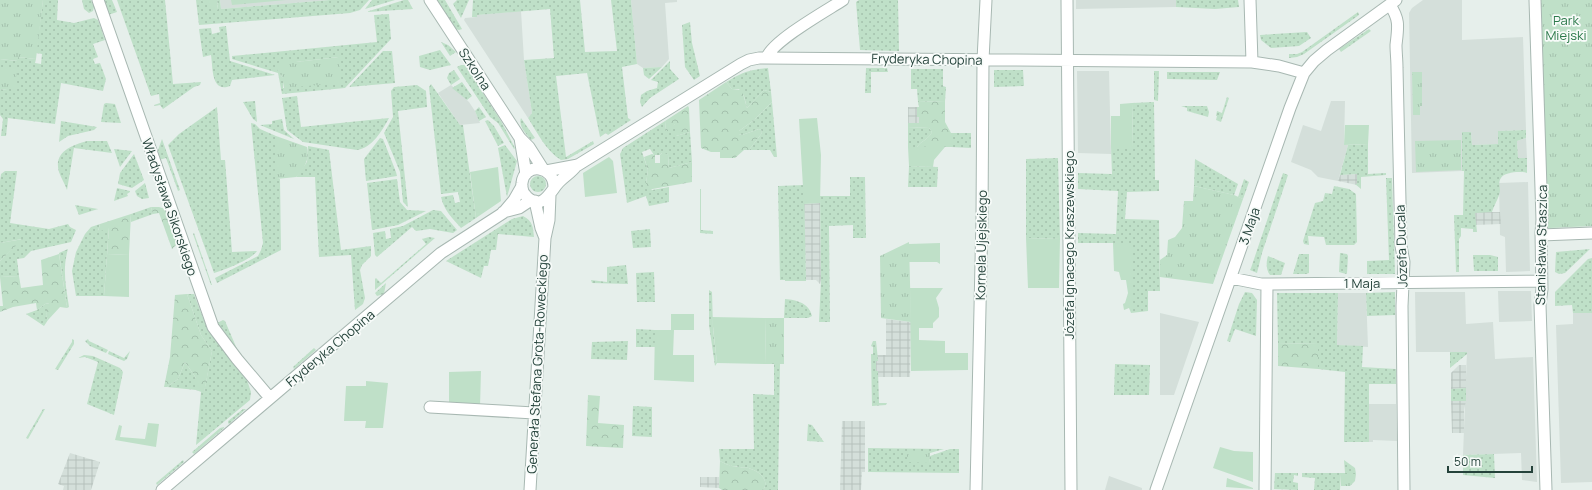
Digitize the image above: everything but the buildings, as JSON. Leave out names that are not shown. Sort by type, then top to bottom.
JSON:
[{"type":"street","name":"Władysława Sikorskiego","points":[[98,0],[213,327],[240,363],[270,398]]},
{"type":"street","name":"Szkolna","points":[[430,0],[520,138]]},
{"type":"street","points":[[767,57],[771,50],[783,39],[843,0]]},
{"type":"street","name":"Kornela Ujejskiego","points":[[976,490],[982,225],[983,60],[986,0]]},
{"type":"street","name":"Józefa Ignacego Kraszewskiego","points":[[1067,0],[1071,490]]},
{"type":"street","points":[[1250,0],[1252,62]]},
{"type":"street","name":"Stanisława Staszica","points":[[1535,0],[1542,190],[1542,281],[1540,305],[1546,490]]},
{"type":"street","name":"3 Maja","points":[[1156,490],[1290,108],[1304,73],[1327,50],[1393,2]]},
{"type":"street","name":"Józefa Ducala","points":[[1393,2],[1398,32],[1396,46],[1397,106],[1401,246],[1404,262],[1402,306],[1404,490]]},
{"type":"street","name":"Fryderyka Chopina","points":[[578,164],[741,64],[753,59],[767,57],[1252,62],[1279,66],[1304,73]]},
{"type":"street","points":[[520,138],[532,150],[552,178],[549,220],[544,238]]},
{"type":"street","points":[[520,138],[526,174]]},
{"type":"street","points":[[503,213],[514,200],[522,186],[523,179],[526,174],[535,169],[545,170],[578,164]]},
{"type":"street","points":[[503,213],[516,209],[533,200],[544,200],[578,164]]},
{"type":"street","points":[[522,186],[526,196],[533,200],[544,238]]},
{"type":"street","name":"Fryderyka Chopina","points":[[162,490],[444,250],[503,213]]},
{"type":"street","points":[[1541,235],[1592,233]]},
{"type":"street","name":"Generała Stefana Grota-Roweckiego","points":[[530,490],[544,238]]},
{"type":"street","name":"1 Maja","points":[[1231,278],[1267,284],[1542,281]]},
{"type":"street","points":[[1264,490],[1267,284]]},
{"type":"street","points":[[430,407],[534,413]]},
{"type":"shaded area","points":[[220,0],[330,0],[221,9]]},
{"type":"shaded area","points":[[631,0],[677,0],[677,2],[665,3],[669,59],[662,67],[643,68],[637,64]]},
{"type":"shaded area","points":[[1076,0],[1176,0],[1176,7],[1076,9]]},
{"type":"shaded area","points":[[1423,0],[1462,0],[1462,40],[1523,37],[1526,130],[1498,131],[1498,144],[1472,145],[1471,132],[1462,132],[1462,171],[1412,173],[1409,13],[1412,8]]},
{"type":"shaded area","points":[[521,11],[524,60],[532,113],[528,118],[464,20],[465,18],[477,17],[477,15]]},
{"type":"shaded area","points":[[1077,71],[1109,71],[1111,154],[1078,153]]},
{"type":"shaded area","points":[[451,85],[469,102],[480,123],[460,125],[438,93]]},
{"type":"shaded area","points":[[1331,101],[1345,101],[1344,145],[1348,145],[1338,181],[1318,177],[1311,170],[1291,162],[1303,125],[1321,131]]},
{"type":"shaded area","points":[[908,107],[917,107],[917,117],[919,117],[919,123],[908,123]]},
{"type":"shaded area","points":[[1526,138],[1527,158],[1518,159],[1517,141]]},
{"type":"shaded area","points":[[1357,174],[1357,185],[1338,181],[1340,175]]},
{"type":"shaded area","points":[[1528,182],[1530,271],[1506,272],[1505,237],[1500,235],[1499,183]]},
{"type":"shaded area","points":[[820,203],[820,284],[816,280],[806,280],[804,204]]},
{"type":"shaded area","points":[[1475,212],[1500,212],[1501,224],[1475,225]]},
{"type":"shaded area","points":[[1498,291],[1531,291],[1532,321],[1499,322]]},
{"type":"shaded area","points":[[1415,292],[1465,292],[1466,324],[1493,322],[1495,359],[1533,357],[1537,482],[1522,480],[1521,453],[1463,455],[1467,352],[1416,352]]},
{"type":"shaded area","points":[[1338,293],[1366,293],[1368,347],[1337,345]]},
{"type":"shaded area","points":[[1160,313],[1199,322],[1174,395],[1160,395]]},
{"type":"shaded area","points":[[1573,313],[1592,313],[1592,482],[1561,483],[1556,325],[1573,324]]},
{"type":"shaded area","points":[[886,319],[911,322],[910,377],[878,377],[878,371],[876,371],[876,361],[878,360],[877,355],[886,355]]},
{"type":"shaded area","points":[[1459,365],[1466,365],[1466,388],[1451,389],[1451,373]]},
{"type":"shaded area","points":[[1451,401],[1466,401],[1464,410],[1464,433],[1452,433]]},
{"type":"shaded area","points":[[1369,404],[1396,404],[1397,441],[1373,440],[1373,442],[1369,442]]},
{"type":"shaded area","points":[[842,421],[865,421],[865,472],[862,472],[861,490],[840,490]]},
{"type":"shaded area","points":[[70,453],[100,462],[91,490],[63,490],[64,486],[58,484]]},
{"type":"shaded area","points":[[1109,476],[1142,488],[1142,490],[1105,490]]},
{"type":"shaded area","points":[[700,477],[719,477],[719,488],[700,487]]},
{"type":"green space","points":[[0,0],[43,0],[36,59],[18,57],[18,61],[0,59]]},
{"type":"green space","points":[[43,0],[58,0],[57,20],[74,23],[94,18],[98,20],[105,40],[93,44],[98,57],[93,59],[95,64],[100,63],[106,79],[103,91],[61,83],[55,124],[8,118],[6,136],[1,136],[3,119],[0,115],[0,89],[7,90],[0,67],[0,59],[17,61],[18,57],[36,59],[35,63],[41,64],[42,54],[36,53]]},
{"type":"green space","points":[[82,0],[91,0],[94,7],[93,11],[89,13],[84,9]]},
{"type":"green space","points":[[103,0],[112,0],[117,12],[108,15]]},
{"type":"green space","points":[[117,0],[165,0],[173,84],[201,82],[200,85],[194,87],[163,109],[160,105],[154,105],[160,103],[159,94],[151,96]]},
{"type":"green space","points":[[196,0],[201,0],[218,9],[217,0],[220,0],[221,9],[330,0],[369,0],[360,10],[350,13],[199,25]]},
{"type":"green space","points":[[201,0],[217,0],[218,10],[202,1]]},
{"type":"green space","points":[[231,0],[286,0],[232,5]]},
{"type":"green space","points":[[372,0],[395,0],[365,9]]},
{"type":"green space","points":[[408,0],[413,9],[366,12]]},
{"type":"green space","points":[[436,0],[445,0],[462,29],[455,29]]},
{"type":"green space","points":[[457,0],[469,0],[461,18],[453,4]]},
{"type":"green space","points":[[473,0],[580,0],[585,52],[617,51],[611,0],[631,0],[637,64],[622,67],[628,118],[631,120],[608,135],[606,133],[600,137],[587,73],[556,76],[566,157],[593,141],[594,144],[568,159],[561,160],[551,152],[542,141],[528,118],[532,113],[524,60],[554,58],[550,9],[477,15],[477,17],[472,17]]},
{"type":"green space","points":[[859,0],[898,0],[899,51],[860,50],[856,2]]},
{"type":"green space","points":[[1176,0],[1238,0],[1239,7],[1215,9],[1176,7]]},
{"type":"green space","name":"Park Miejski","points":[[1538,0],[1592,0],[1592,226],[1547,228],[1546,225]]},
{"type":"green space","points":[[1358,12],[1359,15],[1304,54],[1289,58],[1289,54],[1297,54],[1302,52]]},
{"type":"green space","points":[[389,14],[391,39],[345,88],[282,94],[278,73],[232,59],[232,56],[377,42],[374,15]],"holes":[[[339,57],[284,88],[283,78],[280,74],[296,62]]]},
{"type":"green space","points":[[690,22],[692,43],[700,76],[694,80],[685,67],[682,25]]},
{"type":"green space","points":[[226,26],[230,61],[275,75],[232,80],[230,86],[224,87],[219,86],[216,83],[211,55],[203,57],[199,29],[211,28],[212,34],[220,32],[219,27]]},
{"type":"green space","points":[[1369,29],[1371,31],[1341,52],[1339,49]]},
{"type":"green space","points":[[1307,32],[1311,38],[1299,46],[1271,48],[1261,40],[1260,35]]},
{"type":"green space","points":[[441,42],[448,45],[456,52],[450,56]]},
{"type":"green space","points":[[440,50],[451,65],[430,70],[420,67],[419,56]]},
{"type":"green space","points":[[383,51],[392,51],[395,83],[349,87]]},
{"type":"green space","points":[[339,57],[341,83],[284,88],[282,76],[278,73],[276,65],[283,59],[293,59],[296,62]]},
{"type":"green space","points":[[670,61],[670,69],[679,79],[650,98],[642,107],[640,102],[641,95],[647,91],[657,88],[658,82],[651,80]]},
{"type":"green space","points":[[465,65],[501,121],[515,148],[514,149],[498,123],[490,117],[457,67]]},
{"type":"green space","points":[[0,67],[17,69],[15,87],[8,87],[7,90],[0,89]]},
{"type":"green space","points":[[662,67],[649,79],[644,75],[643,68]]},
{"type":"green space","points":[[768,68],[771,92],[764,90],[747,108],[744,96],[739,89],[732,89],[726,82],[746,72]]},
{"type":"green space","points":[[866,68],[887,68],[888,72],[871,72],[871,93],[865,93]]},
{"type":"green space","points":[[911,69],[943,69],[943,86],[946,87],[945,101],[918,102],[917,89],[911,89]]},
{"type":"green space","points":[[454,70],[460,79],[451,85],[447,78],[449,73]]},
{"type":"green space","points":[[994,70],[1023,70],[1024,86],[994,87]]},
{"type":"green space","points":[[1154,71],[1159,71],[1158,101],[1154,100]]},
{"type":"green space","points":[[1167,72],[1220,72],[1217,80],[1167,79]]},
{"type":"green space","points":[[1412,72],[1422,72],[1422,106],[1420,106],[1420,115],[1413,115]]},
{"type":"green space","points":[[462,82],[472,96],[467,100],[452,88]]},
{"type":"green space","points":[[726,82],[732,89],[742,90],[747,108],[764,90],[771,92],[772,102],[754,120],[739,131],[739,134],[742,135],[759,129],[762,133],[749,150],[744,150],[735,158],[720,158],[720,152],[711,152],[701,148],[699,100]]},
{"type":"green space","points":[[431,84],[460,125],[463,125],[476,218],[461,228],[446,210],[442,202],[441,197],[453,195],[455,203],[460,202],[458,192],[441,194],[429,87]]},
{"type":"green space","points":[[417,85],[426,91],[427,107],[398,111],[408,207],[403,202],[400,172],[384,133],[393,117],[391,91],[394,87]]},
{"type":"green space","points":[[297,96],[301,127],[389,118],[376,138],[362,149],[357,150],[303,142],[287,130],[282,98]]},
{"type":"green space","points":[[1227,97],[1229,98],[1221,122],[1216,120],[1217,111],[1222,113]]},
{"type":"green space","points":[[255,101],[257,122],[253,119],[243,102]]},
{"type":"green space","points":[[945,101],[945,122],[951,133],[951,147],[917,147],[932,132],[929,128],[908,127],[908,123],[919,123],[919,117],[917,117],[917,107],[919,107],[918,102]]},
{"type":"green space","points":[[772,102],[777,157],[774,157],[770,150],[749,150],[762,133],[761,130],[759,129],[742,135],[739,134],[739,131],[754,120]]},
{"type":"green space","points":[[1154,102],[1155,180],[1159,180],[1159,191],[1127,192],[1125,219],[1159,220],[1160,291],[1148,291],[1148,311],[1131,313],[1131,243],[1078,243],[1078,233],[1116,234],[1118,191],[1078,189],[1078,173],[1112,174],[1111,147],[1133,146],[1132,103]]},
{"type":"green space","points":[[1132,103],[1133,147],[1111,147],[1111,116],[1120,116],[1120,104]]},
{"type":"green space","points":[[104,104],[115,104],[121,123],[101,122]]},
{"type":"green space","points":[[688,106],[690,132],[676,136],[675,124],[666,132],[665,121]]},
{"type":"green space","points":[[1181,106],[1207,106],[1209,112],[1208,117],[1187,111],[1187,108]]},
{"type":"green space","points":[[217,107],[221,160],[225,160],[232,252],[257,251],[249,258],[214,273],[168,145],[179,134]]},
{"type":"green space","points":[[479,107],[486,117],[479,121],[475,111]]},
{"type":"green space","points":[[521,118],[535,138],[531,140],[525,133],[520,121]]},
{"type":"green space","points":[[817,118],[821,155],[820,203],[804,204],[799,119]]},
{"type":"green space","points":[[282,119],[284,130],[294,139],[260,125],[272,124],[272,121]]},
{"type":"green space","points":[[488,120],[494,126],[504,143],[498,146],[485,121]]},
{"type":"green space","points":[[61,121],[97,127],[94,130],[68,136],[59,142]]},
{"type":"green space","points":[[665,121],[666,131],[676,123],[676,136],[690,132],[692,162],[669,168],[668,155],[662,153],[660,155],[654,155],[650,149],[642,152],[648,170],[646,183],[652,190],[669,187],[669,202],[649,206],[646,196],[627,203],[620,154],[623,148]]},
{"type":"green space","points":[[251,123],[276,136],[276,178],[280,179],[281,250],[217,283],[215,278],[258,256],[263,243]]},
{"type":"green space","points":[[1345,125],[1369,125],[1368,144],[1344,145]]},
{"type":"green space","points":[[908,127],[929,128],[932,132],[917,147],[908,147]]},
{"type":"green space","points":[[1526,130],[1526,138],[1517,141],[1518,158],[1527,158],[1527,173],[1513,172],[1505,174],[1501,178],[1499,183],[1500,191],[1492,212],[1475,213],[1477,232],[1473,232],[1473,229],[1461,228],[1461,236],[1459,239],[1459,272],[1456,272],[1454,215],[1463,215],[1464,171],[1462,171],[1462,132],[1471,132],[1472,145],[1498,144],[1498,131]]},
{"type":"green space","points":[[951,133],[971,133],[971,148],[951,147]]},
{"type":"green space","points":[[276,136],[307,147],[308,156],[306,164],[296,177],[276,179]]},
{"type":"green space","points":[[380,138],[383,139],[397,176],[366,181],[364,159]]},
{"type":"green space","points":[[162,139],[180,190],[178,191],[166,158],[159,160],[158,150]]},
{"type":"green space","points":[[1461,140],[1461,170],[1416,172],[1415,141]]},
{"type":"green space","points":[[87,141],[107,141],[112,153],[74,148],[67,190],[59,172],[58,165],[61,154],[70,147]]},
{"type":"green space","points":[[1368,144],[1368,174],[1386,173],[1386,175],[1361,177],[1361,189],[1355,184],[1357,184],[1357,174],[1340,175],[1348,145]]},
{"type":"green space","points":[[505,145],[517,161],[507,197],[498,148]]},
{"type":"green space","points":[[308,146],[329,150],[341,250],[371,246],[371,256],[362,265],[360,270],[365,298],[363,304],[355,310],[351,255],[319,257],[315,177],[296,177],[307,162]]},
{"type":"green space","points":[[908,147],[945,147],[934,160],[933,167],[909,166]]},
{"type":"green space","points":[[114,149],[132,151],[120,167]]},
{"type":"green space","points":[[663,152],[668,155],[669,168],[692,162],[692,182],[647,190],[646,183],[648,170],[644,157],[652,154],[655,155],[655,163],[660,163],[660,155]]},
{"type":"green space","points":[[134,154],[144,180],[132,188],[118,184],[120,173]]},
{"type":"green space","points":[[609,157],[613,161],[617,193],[585,197],[583,173]]},
{"type":"green space","points":[[1058,158],[1060,239],[1026,238],[1026,159]]},
{"type":"green space","points":[[1195,159],[1238,184],[1234,195],[1194,186]]},
{"type":"green space","points":[[909,166],[938,167],[937,187],[908,187]]},
{"type":"green space","points":[[498,167],[501,201],[476,218],[470,172]]},
{"type":"green space","points":[[5,171],[17,171],[10,223],[49,229],[68,224],[76,230],[71,242],[31,251],[24,258],[17,259],[19,276],[0,277],[0,261],[22,239],[0,243],[0,181],[1,174]]},
{"type":"green space","points":[[1283,173],[1288,175],[1262,253],[1257,273],[1250,270]]},
{"type":"green space","points":[[535,176],[541,176],[546,181],[544,190],[541,192],[535,192],[530,187],[530,181]]},
{"type":"green space","points":[[850,177],[865,177],[866,238],[853,238],[853,225],[829,226],[830,322],[819,322],[821,280],[820,196],[850,196]]},
{"type":"green space","points":[[1386,178],[1392,178],[1395,274],[1367,274],[1367,261],[1389,260]]},
{"type":"green space","points":[[397,179],[400,202],[407,210],[426,211],[398,225],[372,230],[367,183]]},
{"type":"green space","points":[[1244,179],[1249,182],[1243,199],[1238,197]]},
{"type":"green space","points":[[145,183],[149,198],[142,199],[137,196],[135,191]]},
{"type":"green space","points":[[804,185],[806,281],[780,280],[778,186]]},
{"type":"green space","points":[[1194,186],[1234,195],[1243,199],[1213,284],[1160,277],[1160,260],[1167,255],[1168,240],[1175,237],[1182,228],[1184,201],[1193,201]]},
{"type":"green space","points":[[1334,186],[1349,189],[1356,194],[1357,242],[1354,245],[1326,245],[1324,237],[1308,236],[1309,245],[1304,244],[1303,241],[1315,203],[1323,201],[1325,193],[1332,194]]},
{"type":"green space","points":[[117,188],[130,191],[127,194],[128,196],[114,201]]},
{"type":"green space","points":[[700,189],[701,230],[713,231],[713,234],[700,233]]},
{"type":"green space","points":[[75,205],[98,209],[79,215]]},
{"type":"green space","points":[[151,207],[153,214],[131,222],[131,214]]},
{"type":"green space","points":[[151,207],[165,209],[177,244],[172,249],[159,213],[153,214]]},
{"type":"green space","points":[[433,210],[441,211],[457,230],[453,233],[430,229],[416,231],[412,227],[377,257],[375,255],[373,233],[385,231],[386,239],[391,238],[390,229],[403,226]]},
{"type":"green space","points":[[131,214],[129,254],[107,255],[109,228],[98,232],[100,224]]},
{"type":"green space","points":[[523,216],[531,222],[534,237],[498,234],[496,250],[491,250],[488,266],[484,266],[481,278],[446,261],[512,219]]},
{"type":"green space","points":[[100,224],[98,231],[109,227],[104,296],[76,296],[72,271],[76,252],[85,234],[91,227]]},
{"type":"green space","points":[[650,229],[651,247],[633,248],[631,231]]},
{"type":"green space","points":[[194,233],[212,285],[193,234]]},
{"type":"green space","points":[[429,237],[435,238],[375,290],[376,278],[381,283],[426,244],[422,239]]},
{"type":"green space","points":[[1026,238],[1060,239],[1059,288],[1028,288]]},
{"type":"green space","points":[[23,239],[0,261],[0,243]]},
{"type":"green space","points":[[909,242],[911,322],[881,318],[880,256]]},
{"type":"green space","points":[[940,243],[940,264],[937,262],[909,262],[909,244]]},
{"type":"green space","points":[[1113,243],[1131,243],[1131,313],[1129,308],[1124,310],[1123,304],[1125,303],[1128,293],[1126,280],[1121,280],[1119,272],[1114,271]]},
{"type":"green space","points":[[68,249],[65,264],[69,307],[67,308],[59,253]]},
{"type":"green space","points":[[1590,249],[1565,273],[1559,274],[1555,272],[1556,252]]},
{"type":"green space","points":[[1340,253],[1347,254],[1348,256],[1346,274],[1339,272]]},
{"type":"green space","points":[[59,254],[67,308],[60,307],[48,320],[46,315],[49,303],[37,310],[36,303],[13,307],[0,312],[0,306],[3,306],[0,277],[19,276],[21,288],[43,285],[41,260]]},
{"type":"green space","points":[[129,254],[129,297],[104,296],[107,255]]},
{"type":"green space","points":[[1299,254],[1309,254],[1309,273],[1293,274]]},
{"type":"green space","points":[[1473,255],[1490,255],[1498,257],[1498,271],[1474,271]]},
{"type":"green space","points":[[1268,256],[1285,263],[1281,275],[1270,275],[1267,266]]},
{"type":"green space","points":[[1592,258],[1592,313],[1573,313],[1572,305],[1555,306],[1555,292],[1588,259]]},
{"type":"green space","points":[[626,265],[628,284],[592,283],[591,280],[607,282],[607,267]]},
{"type":"green space","points":[[654,272],[655,302],[637,302],[636,273]]},
{"type":"green space","points":[[386,283],[384,294],[377,296],[375,293]]},
{"type":"green space","points":[[910,288],[943,288],[936,298],[939,308],[939,317],[933,323],[933,328],[919,328],[919,340],[945,341],[945,353],[968,353],[968,370],[911,371]]},
{"type":"green space","points":[[709,290],[712,292],[713,328],[717,363],[715,366],[709,325]]},
{"type":"green space","points":[[1245,292],[1252,293],[1257,300],[1256,336],[1235,329],[1230,342],[1227,341],[1239,304]]},
{"type":"green space","points":[[1395,292],[1395,315],[1367,316],[1366,293]]},
{"type":"green space","points":[[1277,293],[1338,293],[1337,345],[1363,346],[1362,367],[1396,369],[1396,384],[1369,384],[1369,442],[1344,442],[1345,372],[1318,369],[1318,344],[1278,343]]},
{"type":"green space","points":[[187,294],[194,294],[210,333],[247,380],[251,392],[250,400],[196,445],[201,392],[204,392],[212,351],[201,335]]},
{"type":"green space","points":[[187,294],[201,335],[212,351],[204,393],[196,390],[196,378],[185,362],[178,379],[167,387],[164,387],[170,357],[175,295]]},
{"type":"green space","points":[[785,299],[802,303],[808,308],[812,316],[808,318],[784,318]]},
{"type":"green space","points":[[50,303],[46,315],[48,320],[44,326],[26,314],[37,310],[45,304]]},
{"type":"green space","points":[[671,314],[694,314],[694,330],[674,330],[673,355],[694,355],[694,382],[654,380],[655,330],[671,330]]},
{"type":"green space","points":[[712,317],[766,318],[765,364],[717,363]]},
{"type":"green space","points":[[766,318],[784,318],[784,364],[765,364]]},
{"type":"green space","points":[[223,320],[225,321],[237,349],[223,334],[217,323]]},
{"type":"green space","points":[[636,329],[655,330],[655,347],[636,347]]},
{"type":"green space","points":[[72,339],[74,340],[74,344],[58,370],[55,369],[72,342]]},
{"type":"green space","points":[[88,339],[89,341],[108,350],[106,353],[90,346],[85,341]]},
{"type":"green space","points":[[628,341],[627,360],[591,359],[592,342]]},
{"type":"green space","points":[[873,341],[876,341],[878,360],[876,361],[876,371],[878,371],[879,403],[887,403],[886,405],[872,406],[871,354],[873,354],[873,347],[871,346]]},
{"type":"green space","points":[[1278,343],[1318,344],[1318,369],[1278,366]]},
{"type":"green space","points":[[314,348],[316,350],[294,369],[293,367]]},
{"type":"green space","points":[[109,351],[124,358],[130,351],[127,359],[124,361],[108,354]]},
{"type":"green space","points":[[1450,352],[1467,352],[1467,354],[1450,368]]},
{"type":"green space","points":[[84,355],[93,356],[120,368],[123,372],[114,415],[87,404],[98,362],[85,357],[78,358]]},
{"type":"green space","points":[[185,362],[196,378],[196,390],[167,387],[178,379]]},
{"type":"green space","points":[[774,364],[780,364],[778,490],[763,490],[765,487],[765,480],[761,475],[749,468],[734,467],[720,461],[719,449],[754,449],[753,394],[774,395]]},
{"type":"green space","points":[[1115,364],[1150,365],[1149,395],[1114,395]]},
{"type":"green space","points":[[481,371],[480,407],[449,406],[449,372]]},
{"type":"green space","points":[[366,381],[388,383],[383,428],[365,428],[366,421],[344,421],[346,386],[366,386]]},
{"type":"green space","points":[[1466,388],[1466,401],[1451,401],[1451,389]]},
{"type":"green space","points":[[588,395],[600,396],[598,423],[624,425],[623,448],[586,446]]},
{"type":"green space","points":[[633,406],[652,407],[652,437],[632,436]]},
{"type":"green space","points":[[43,409],[45,409],[28,439],[26,438]]},
{"type":"green space","points":[[243,409],[246,409],[229,424],[228,423],[228,421]]},
{"type":"green space","points":[[148,423],[159,424],[156,447],[115,440],[119,425],[122,426],[120,437],[145,439]]},
{"type":"green space","points":[[808,424],[812,425],[824,442],[807,441]]},
{"type":"green space","points":[[224,427],[194,454],[192,452],[220,428]]},
{"type":"green space","points":[[1220,447],[1234,451],[1253,452],[1253,482],[1213,468]]},
{"type":"green space","points":[[868,448],[944,449],[930,452],[929,463],[930,456],[950,449],[959,449],[959,473],[868,472]]},
{"type":"green space","points":[[907,450],[930,452],[929,463],[907,462]]},
{"type":"green space","points":[[1494,454],[1495,478],[1463,475],[1463,455]]},
{"type":"green space","points":[[183,460],[184,462],[157,485],[156,483]]},
{"type":"green space","points":[[1344,460],[1355,468],[1356,474],[1341,474],[1340,490],[1314,490],[1315,478],[1302,477],[1302,473],[1345,473]]},
{"type":"green space","points":[[720,461],[730,466],[749,468],[758,472],[765,480],[765,487],[763,490],[722,490],[719,488]]},
{"type":"green space","points":[[1275,473],[1298,473],[1298,476],[1294,475],[1293,482],[1298,483],[1298,490],[1274,489]]},
{"type":"green space","points":[[1341,474],[1356,474],[1355,481],[1350,486],[1341,486]]},
{"type":"green space","points":[[1227,478],[1253,488],[1253,489],[1226,487]]}]
